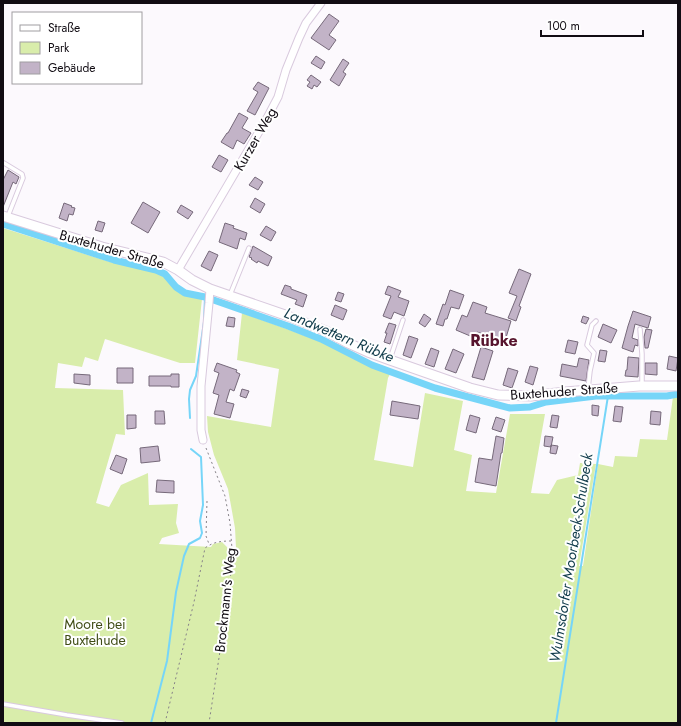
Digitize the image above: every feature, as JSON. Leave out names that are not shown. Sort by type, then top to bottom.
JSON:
[{"type":"street","name":"Kurzer Weg","points":[[178,270],[268,118],[278,97],[286,70],[299,38],[306,23],[321,3]]},
{"type":"street","name":"Buxtehuder Straße","points":[[5,216],[102,247],[163,262],[178,270],[210,292],[230,296],[288,316],[326,331],[361,349],[390,360],[463,385],[498,395],[531,396],[642,386],[678,386]]},
{"type":"street","points":[[203,440],[201,430],[201,386],[210,292]]},
{"type":"lane","points":[[4,163],[22,174],[23,178],[5,216]]},
{"type":"lane","points":[[230,296],[249,248]]},
{"type":"lane","points":[[390,360],[403,320]]},
{"type":"lane","points":[[588,390],[594,353],[587,345],[592,324],[596,321]]},
{"type":"lane","points":[[640,329],[642,386]]},
{"type":"lane","points":[[3,704],[122,723]]},
{"type":"path","name":"Brockmann's Weg","points":[[203,440],[225,496],[232,541],[230,586],[209,723]]},
{"type":"path","points":[[207,501],[206,536],[209,544]]},
{"type":"path","points":[[164,723],[194,602],[205,548],[209,544],[232,541]]},
{"type":"green space","name":"Moore bei Buxtehude","points":[[3,228],[110,262],[156,272],[164,275],[174,288],[183,294],[202,299],[195,363],[180,363],[105,339],[98,361],[85,357],[82,367],[58,363],[55,388],[123,390],[125,435],[116,434],[96,503],[109,507],[121,485],[148,473],[149,505],[178,504],[176,523],[179,533],[162,538],[159,544],[211,547],[213,544],[222,542],[228,548],[236,548],[235,528],[228,489],[214,455],[208,432],[207,416],[271,427],[279,369],[237,360],[242,313],[329,345],[390,374],[388,378],[374,460],[413,467],[425,393],[463,401],[454,450],[472,455],[466,491],[496,493],[510,414],[545,414],[531,493],[549,494],[557,480],[578,475],[580,463],[596,464],[579,566],[583,566],[598,464],[613,467],[615,456],[637,457],[640,439],[667,440],[673,397],[678,397],[678,723],[3,723]]},
{"type":"building","points":[[329,14],[339,21],[329,35],[336,40],[329,50],[311,38]]},
{"type":"building","points":[[316,56],[325,62],[321,69],[311,63]]},
{"type":"building","points":[[343,59],[349,63],[343,72],[346,74],[339,86],[330,80]]},
{"type":"building","points":[[311,75],[321,82],[317,87],[314,85],[312,89],[307,86],[310,82],[307,80]]},
{"type":"building","points":[[258,82],[269,88],[255,115],[247,111],[258,92],[253,89]]},
{"type":"building","points":[[239,113],[248,118],[242,128],[251,133],[244,144],[237,140],[233,149],[221,142],[228,133]]},
{"type":"building","points":[[219,155],[228,160],[221,172],[212,167]]},
{"type":"building","points":[[8,170],[19,177],[16,184],[13,182],[3,207],[3,180]]},
{"type":"building","points":[[255,177],[263,182],[258,190],[249,185]]},
{"type":"building","points":[[255,198],[265,204],[260,213],[250,207]]},
{"type":"building","points":[[143,202],[160,212],[148,233],[131,223]]},
{"type":"building","points":[[64,203],[75,208],[73,215],[69,214],[67,221],[59,218]]},
{"type":"building","points":[[181,205],[193,212],[188,219],[177,212]]},
{"type":"building","points":[[98,221],[105,223],[102,232],[95,230]]},
{"type":"building","points":[[225,223],[234,226],[233,228],[247,233],[245,240],[240,238],[237,249],[219,242]]},
{"type":"building","points":[[266,226],[276,232],[271,241],[260,235]]},
{"type":"building","points":[[253,246],[272,257],[268,266],[258,261],[257,263],[249,257]]},
{"type":"building","points":[[209,251],[218,255],[211,271],[201,266]]},
{"type":"building","points":[[519,269],[531,274],[519,306],[521,307],[516,321],[508,318],[517,296],[509,293]]},
{"type":"building","points":[[285,285],[307,295],[303,307],[295,304],[297,300],[281,294]]},
{"type":"building","points":[[388,286],[401,291],[398,297],[409,301],[404,316],[394,312],[391,319],[383,316],[391,296],[385,294]]},
{"type":"building","points":[[450,290],[464,295],[459,309],[451,307],[443,326],[436,324],[443,304],[445,305]]},
{"type":"building","points":[[338,292],[344,294],[341,302],[335,300]]},
{"type":"building","points":[[473,302],[487,307],[485,313],[511,321],[505,341],[477,332],[475,338],[456,330],[462,315],[467,317]]},
{"type":"building","points":[[335,305],[347,310],[343,320],[331,315]]},
{"type":"building","points":[[633,311],[651,317],[648,328],[635,324],[632,338],[638,340],[638,346],[635,345],[633,352],[622,348]]},
{"type":"building","points":[[424,314],[431,319],[425,327],[419,323]]},
{"type":"building","points":[[583,316],[589,318],[586,324],[581,322]]},
{"type":"building","points":[[228,317],[235,318],[234,327],[226,326]]},
{"type":"building","points":[[389,323],[396,325],[390,344],[384,342],[387,333],[385,333]]},
{"type":"building","points":[[603,324],[617,330],[611,343],[598,337]]},
{"type":"building","points":[[646,329],[652,330],[648,348],[645,348],[644,337]]},
{"type":"building","points":[[409,336],[418,339],[411,358],[403,355]]},
{"type":"building","points":[[568,340],[578,342],[575,354],[565,352]]},
{"type":"building","points":[[481,347],[493,351],[484,380],[472,377]]},
{"type":"building","points":[[431,348],[439,351],[434,367],[425,364]]},
{"type":"building","points":[[453,349],[464,354],[456,373],[445,369]]},
{"type":"building","points":[[600,350],[607,351],[605,362],[598,361]]},
{"type":"building","points":[[669,356],[678,358],[676,371],[667,369]]},
{"type":"building","points":[[628,357],[639,358],[638,377],[625,376]]},
{"type":"building","points":[[579,358],[589,360],[586,381],[560,376],[562,364],[577,367]]},
{"type":"building","points":[[217,363],[237,370],[236,372],[240,374],[234,391],[230,389],[226,402],[234,404],[230,418],[214,414],[219,395],[213,393],[219,373],[214,371]]},
{"type":"building","points":[[645,363],[657,363],[657,375],[645,374]]},
{"type":"building","points":[[530,366],[538,368],[533,385],[525,382]]},
{"type":"building","points":[[117,368],[133,368],[133,383],[117,383]]},
{"type":"building","points":[[508,368],[518,371],[512,388],[503,385]]},
{"type":"building","points":[[74,374],[90,375],[90,385],[74,383]]},
{"type":"building","points":[[171,374],[179,374],[179,387],[149,386],[149,376],[171,376]]},
{"type":"building","points":[[242,389],[249,391],[246,398],[240,396]]},
{"type":"building","points":[[392,401],[420,406],[418,419],[390,415]]},
{"type":"building","points":[[592,405],[599,406],[598,416],[592,415]]},
{"type":"building","points":[[615,406],[623,407],[621,422],[613,421]]},
{"type":"building","points":[[155,411],[164,411],[165,424],[155,424]]},
{"type":"building","points":[[651,411],[661,412],[660,425],[650,424]]},
{"type":"building","points":[[127,415],[136,415],[136,428],[127,429]]},
{"type":"building","points":[[470,415],[480,418],[476,433],[466,430]]},
{"type":"building","points":[[552,415],[559,416],[557,428],[550,427]]},
{"type":"building","points":[[496,417],[505,420],[501,432],[492,429]]},
{"type":"building","points":[[496,436],[504,438],[496,486],[475,482],[479,458],[492,460]]},
{"type":"building","points":[[545,436],[553,437],[551,447],[544,446]]},
{"type":"building","points":[[551,445],[558,446],[556,454],[550,453]]},
{"type":"building","points":[[158,446],[160,461],[141,463],[140,448]]},
{"type":"building","points":[[116,455],[127,459],[122,474],[110,469]]},
{"type":"building","points":[[157,480],[174,481],[174,493],[156,492]]},
{"type":"waterway","name":"Landwettern Rübke","points":[[3,224],[114,260],[156,270],[165,274],[176,287],[185,293],[205,297],[288,326],[321,339],[372,365],[435,388],[510,408],[530,407],[546,402],[596,396],[667,396],[678,394]]},
{"type":"waterway","points":[[190,418],[190,390],[196,376],[204,322],[205,297]]},
{"type":"waterway","name":"Wulmsdorfer Moorbeck-Schulbeck","points":[[556,723],[608,396]]},
{"type":"waterway","points":[[151,723],[167,661],[176,592],[184,556],[189,544],[200,538],[202,533],[200,521],[203,505],[201,457],[191,449]]},
{"type":"district","name":"Rübke","points":[[494,340]]}]
